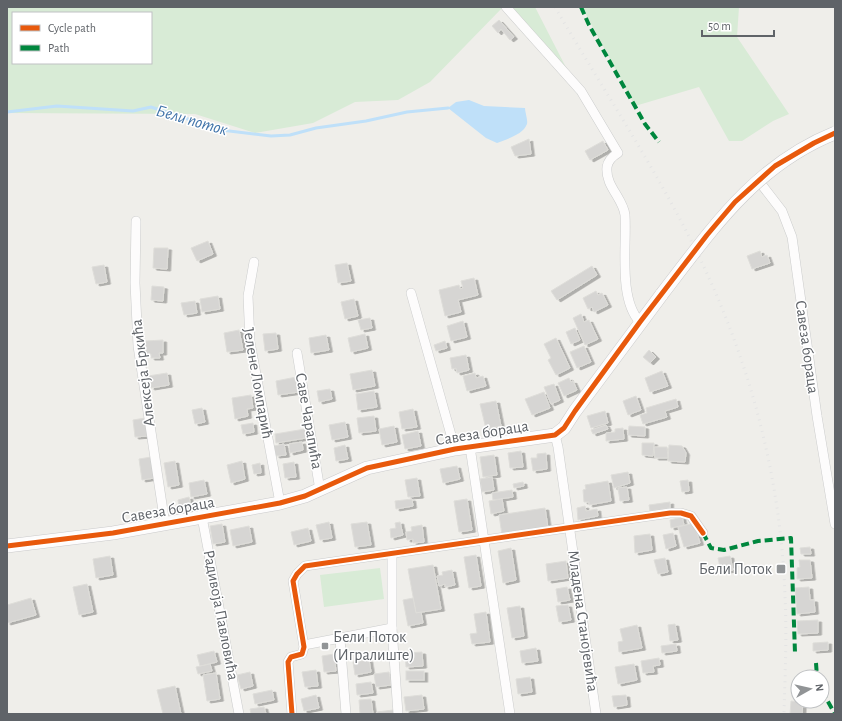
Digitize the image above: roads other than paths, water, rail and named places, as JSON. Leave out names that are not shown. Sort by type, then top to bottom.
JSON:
[{"type":"street","points":[[506,7],[581,91],[618,153],[610,159],[608,172],[611,186],[621,202],[624,212],[626,283],[632,313],[640,322]]},
{"type":"street","points":[[555,435],[564,428],[575,410],[640,322],[721,217],[758,180],[795,153],[835,133]]},
{"type":"street","name":"Савеза бораца","points":[[758,180],[776,202],[790,229],[817,416],[835,524]]},
{"type":"street","name":"Алексеја Бркића","points":[[136,221],[135,283],[138,346],[165,524]]},
{"type":"street","name":"Јелене Ломпарић","points":[[254,262],[248,296],[250,342],[280,503]]},
{"type":"street","points":[[411,293],[454,449]]},
{"type":"street","name":"Саве Чарапића","points":[[297,353],[320,490]]},
{"type":"street","name":"Савеза бораца","points":[[7,546],[113,533],[280,503],[320,490],[367,468],[454,449],[555,435]]},
{"type":"street","name":"Младена Станојевића","points":[[555,435],[570,528],[596,714]]},
{"type":"street","points":[[470,447],[510,714]]},
{"type":"street","name":"Младена Станојевића","points":[[570,528],[681,513],[691,516],[703,534]]},
{"type":"street","name":"Радивоја Павловића","points":[[202,517],[239,714]]},
{"type":"street","points":[[292,714],[288,662],[289,658],[303,653],[304,645],[293,586],[294,578],[305,566],[484,542],[570,528]]},
{"type":"street","points":[[392,554],[392,628],[398,714]]},
{"type":"street","points":[[304,645],[392,628]]},
{"type":"street","points":[[340,639],[346,714]]},
{"type":"water","points":[[469,100],[484,106],[525,108],[527,124],[518,134],[497,143],[486,138],[448,108],[456,102]]},
{"type":"waterway","name":"Бели поток","points":[[7,112],[57,106],[133,111],[151,107],[221,130],[271,136],[290,135],[316,128],[366,121],[407,112],[448,108]]},
{"type":"railway","points":[[555,7],[651,167],[687,232],[703,265],[736,344],[761,426],[777,510],[782,553],[786,625],[784,714]]},
{"type":"place","name":"Бели Поток","points":[[781,569]]},
{"type":"place","name":"Бели Поток (Игралиште)","points":[[325,646]]}]
